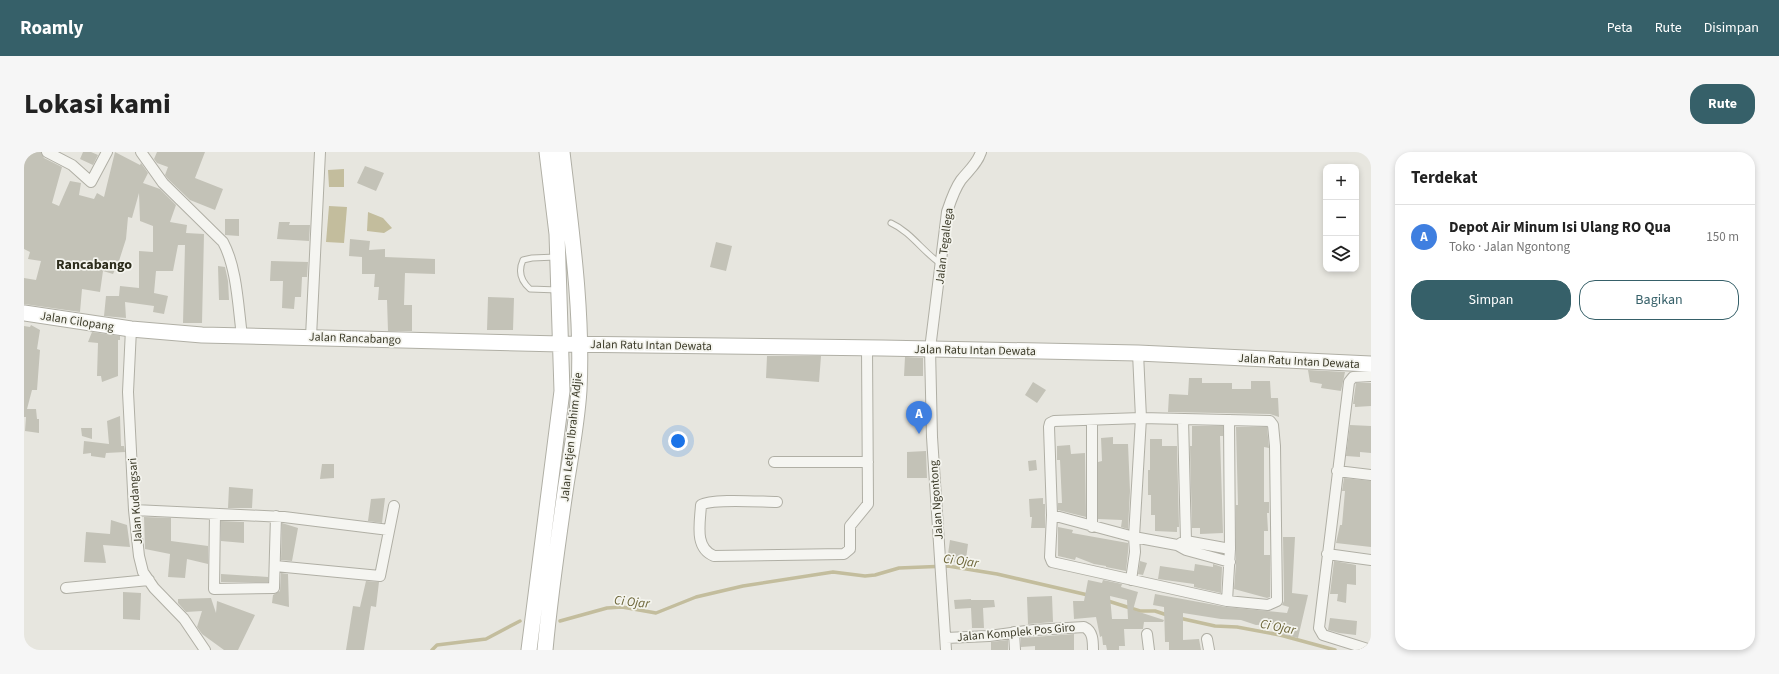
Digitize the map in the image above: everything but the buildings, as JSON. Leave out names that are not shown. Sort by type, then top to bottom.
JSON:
[{"type":"street","points":[[47,152],[72,165],[91,182],[107,152]]},
{"type":"street","points":[[141,152],[163,183],[223,242],[232,267],[242,336]]},
{"type":"street","points":[[311,337],[320,152]]},
{"type":"street","name":"Jalan Letjen Ibrahim Adjie","points":[[529,650],[562,391],[562,344],[557,234],[547,152]]},
{"type":"street","name":"Jalan Letjen Ibrahim Adjie","points":[[545,650],[556,554],[579,390],[579,344],[572,230],[562,152]]},
{"type":"street","name":"Jalan Tegallega","points":[[930,349],[948,212],[952,195],[962,179],[978,162],[981,152]]},
{"type":"street","name":"Jalan Cilopang","points":[[24,313],[131,329]]},
{"type":"street","name":"Jalan Rancabango","points":[[131,329],[202,335],[579,344]]},
{"type":"street","name":"Jalan Kudangsari","points":[[131,329],[128,392],[134,510],[139,556],[148,580],[184,619],[205,650]]},
{"type":"street","name":"Jalan Ratu Intan Dewata","points":[[579,344],[1138,353],[1371,364]]},
{"type":"street","points":[[777,502],[704,503],[701,505],[699,540],[708,554],[714,556],[844,554],[850,549],[850,526],[868,504],[867,348]]},
{"type":"street","name":"Jalan Ngontong","points":[[930,349],[932,437],[946,650]]},
{"type":"street","points":[[1131,580],[1135,552],[1134,537],[1141,418],[1138,353]]},
{"type":"street","points":[[1371,376],[1353,377],[1349,382],[1319,628],[1323,635],[1371,650]]},
{"type":"street","points":[[1141,418],[1268,421],[1273,425],[1276,603],[1268,605],[1227,601],[1052,562],[1050,557],[1052,515],[1048,427],[1050,423],[1054,421],[1141,418]]},
{"type":"street","points":[[1183,419],[1182,543],[1186,550],[1230,562]]},
{"type":"street","points":[[1092,420],[1092,527]]},
{"type":"street","points":[[1227,601],[1230,562],[1229,420]]},
{"type":"street","points":[[774,462],[868,462]]},
{"type":"street","points":[[1337,471],[1371,475]]},
{"type":"street","points":[[275,566],[380,576],[394,506]]},
{"type":"street","points":[[134,510],[276,516],[389,530]]},
{"type":"street","points":[[215,514],[214,589],[274,588],[276,516]]},
{"type":"street","points":[[1052,515],[1092,527],[1134,537],[1230,549]]},
{"type":"street","points":[[1327,554],[1371,560]]},
{"type":"street","points":[[66,588],[148,580]]},
{"type":"street","name":"Jalan Komplek Pos Giro","points":[[946,638],[989,636],[1014,632],[1084,627],[1089,630],[1091,634],[1093,650]]},
{"type":"street","points":[[1014,632],[1015,650]]},
{"type":"street","points":[[1147,634],[1149,650]]},
{"type":"street","points":[[1207,639],[1209,650]]},
{"type":"lane","points":[[891,223],[902,228],[928,255],[942,265]]},
{"type":"lane","points":[[558,257],[532,258],[523,260],[520,274],[524,284],[530,289],[559,290]]},
{"type":"shaded area","points":[[344,169],[344,187],[329,187],[328,170]]},
{"type":"shaded area","points":[[329,206],[347,207],[344,243],[326,242]]},
{"type":"shaded area","points":[[368,212],[383,218],[392,228],[384,233],[367,231]]},
{"type":"waterway","name":"Ci Ojar","points":[[560,621],[607,608],[622,607],[656,613],[696,597],[743,586],[833,572],[865,576],[875,575],[899,568],[948,566],[997,574],[1088,595]]},
{"type":"waterway","name":"Ci Ojar","points":[[1108,601],[1140,611],[1155,611],[1167,615]]},
{"type":"waterway","name":"Ci Ojar","points":[[1179,618],[1215,626],[1237,627],[1280,635],[1335,650]]},
{"type":"waterway","name":"Ci Ojar","points":[[432,650],[437,645],[486,639],[520,621]]},
{"type":"place","name":"Depot Air Minum Isi Ulang RO Qua","points":[[919,434]]},
{"type":"district","name":"Rancabango","points":[[94,264]]}]
